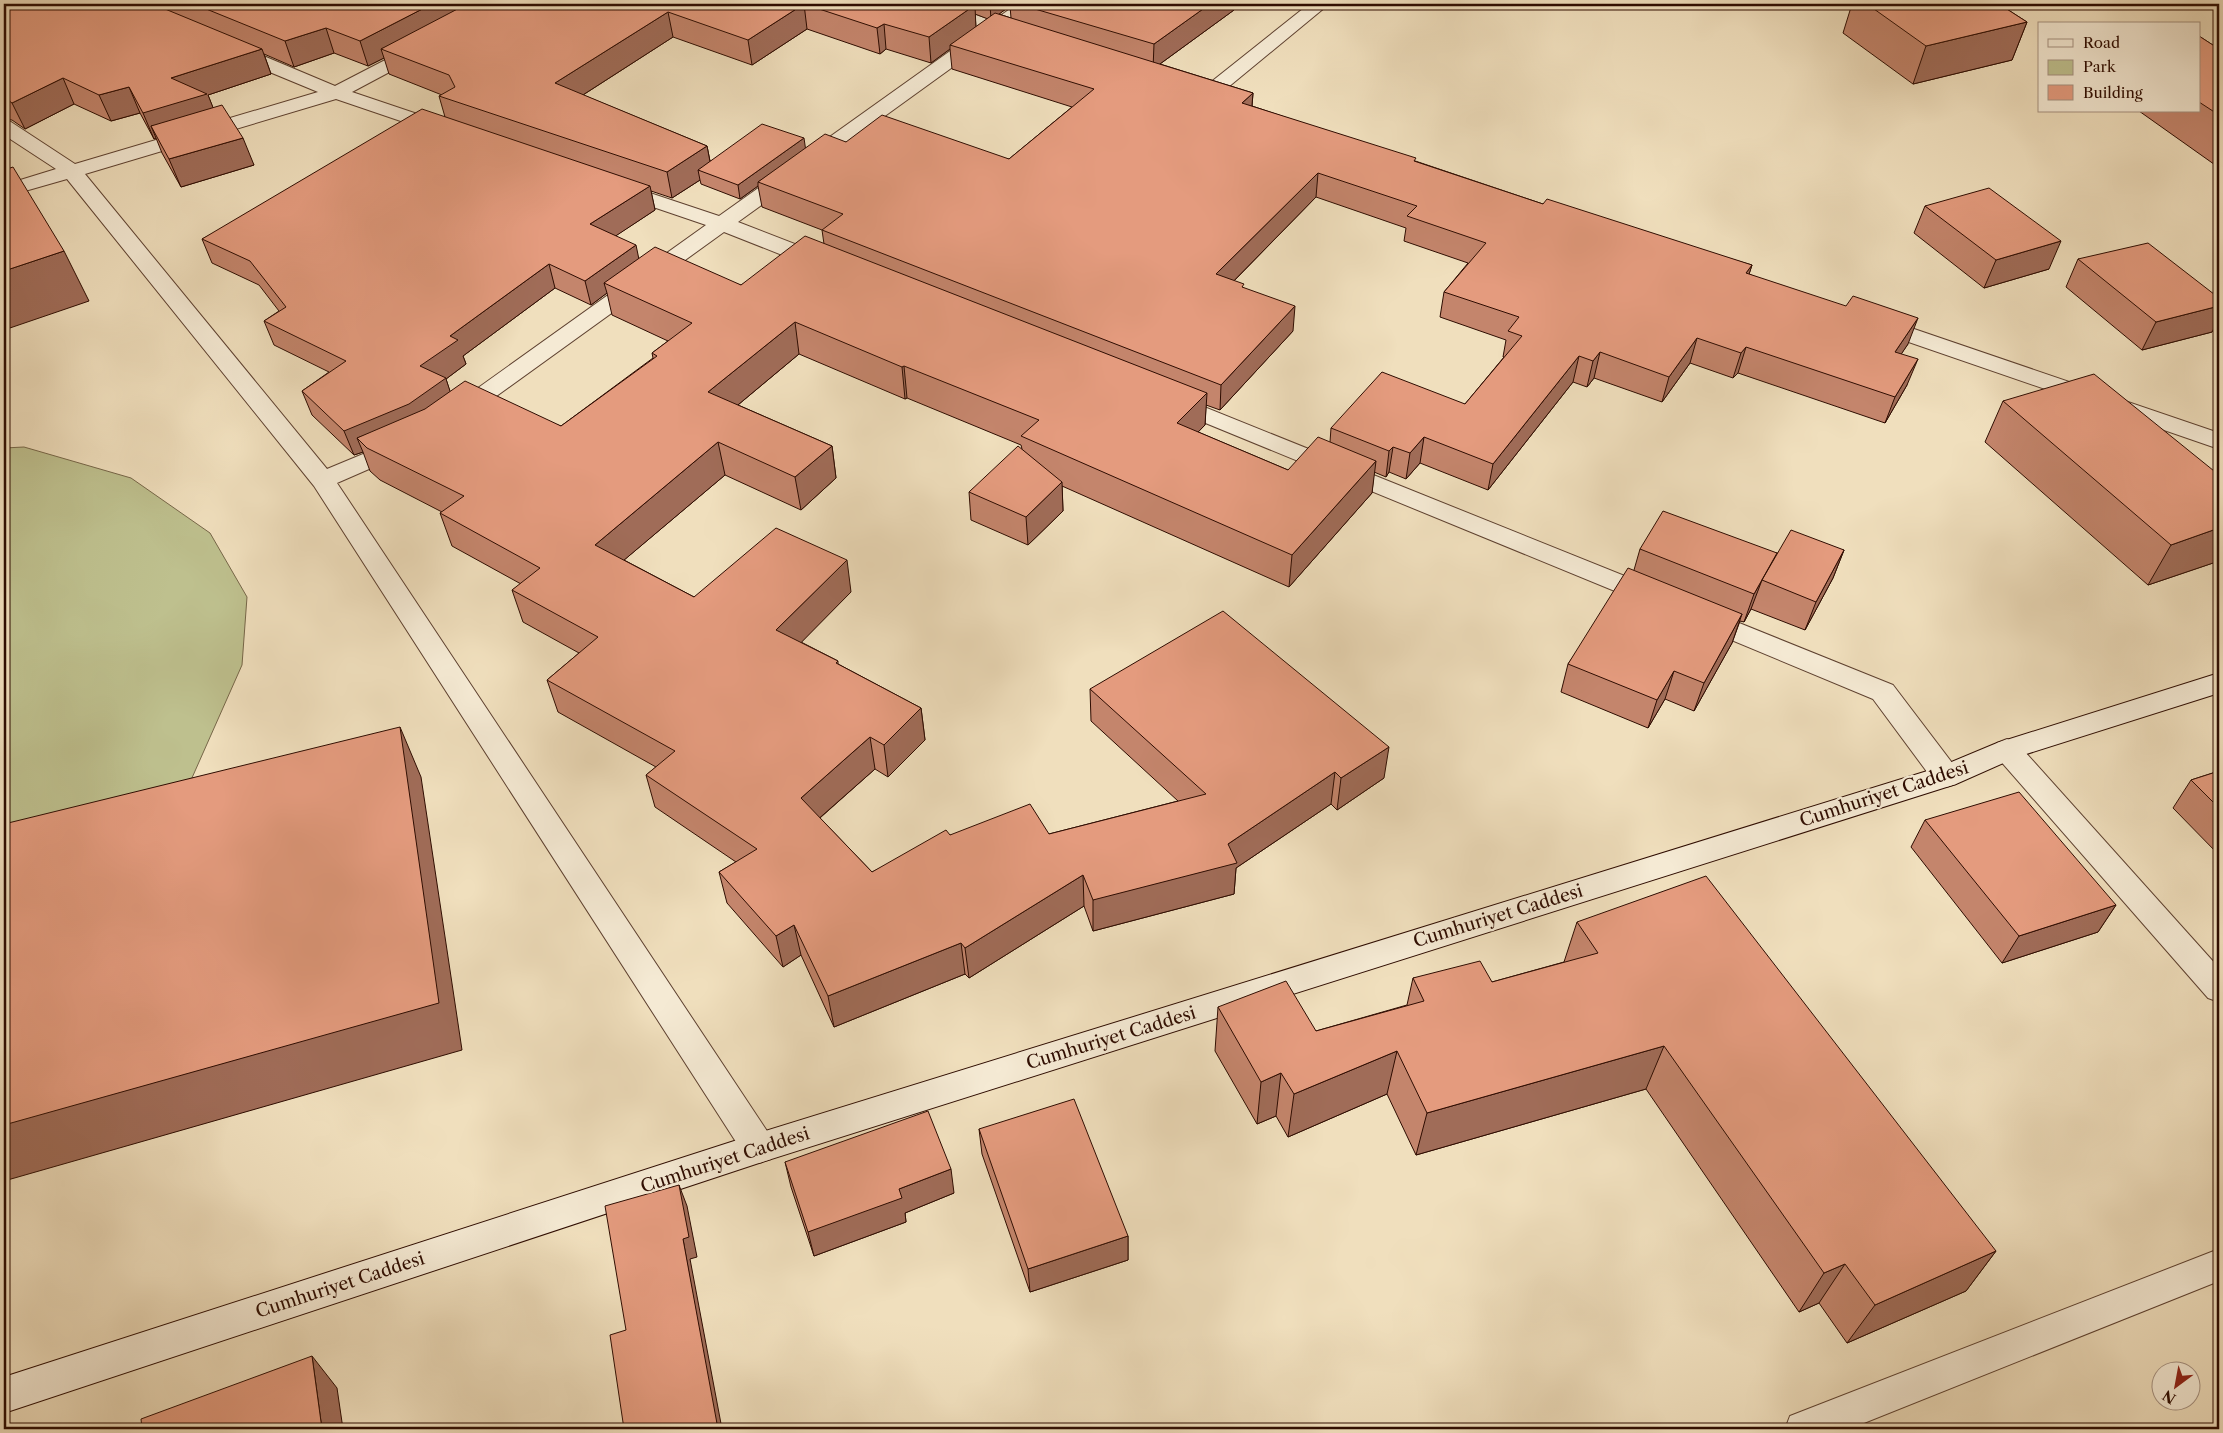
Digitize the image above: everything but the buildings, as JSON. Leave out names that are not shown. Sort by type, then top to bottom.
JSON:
[{"type":"street","points":[[929,4],[1040,43]]},
{"type":"street","points":[[443,423],[1028,4]]},
{"type":"street","points":[[1208,95],[1320,4]]},
{"type":"street","points":[[4,191],[336,93],[433,42]]},
{"type":"street","points":[[217,43],[336,93],[458,134]]},
{"type":"street","points":[[4,126],[71,170],[323,480],[759,1148]]},
{"type":"street","points":[[599,182],[720,223],[840,270]]},
{"type":"street","points":[[1860,318],[2219,441]]},
{"type":"street","points":[[1152,393],[1883,692],[1946,776]]},
{"type":"street","points":[[323,480],[418,438]]},
{"type":"street","name":"Cumhuriyet Caddesi","points":[[4,1395],[759,1148],[1946,776],[2006,750],[2219,684]]},
{"type":"street","points":[[2006,750],[2219,989]]},
{"type":"street","points":[[1803,1429],[2219,1265]]},
{"type":"green space","points":[[24,447],[131,478],[210,533],[247,597],[242,665],[164,841],[4,988],[4,448]]}]
